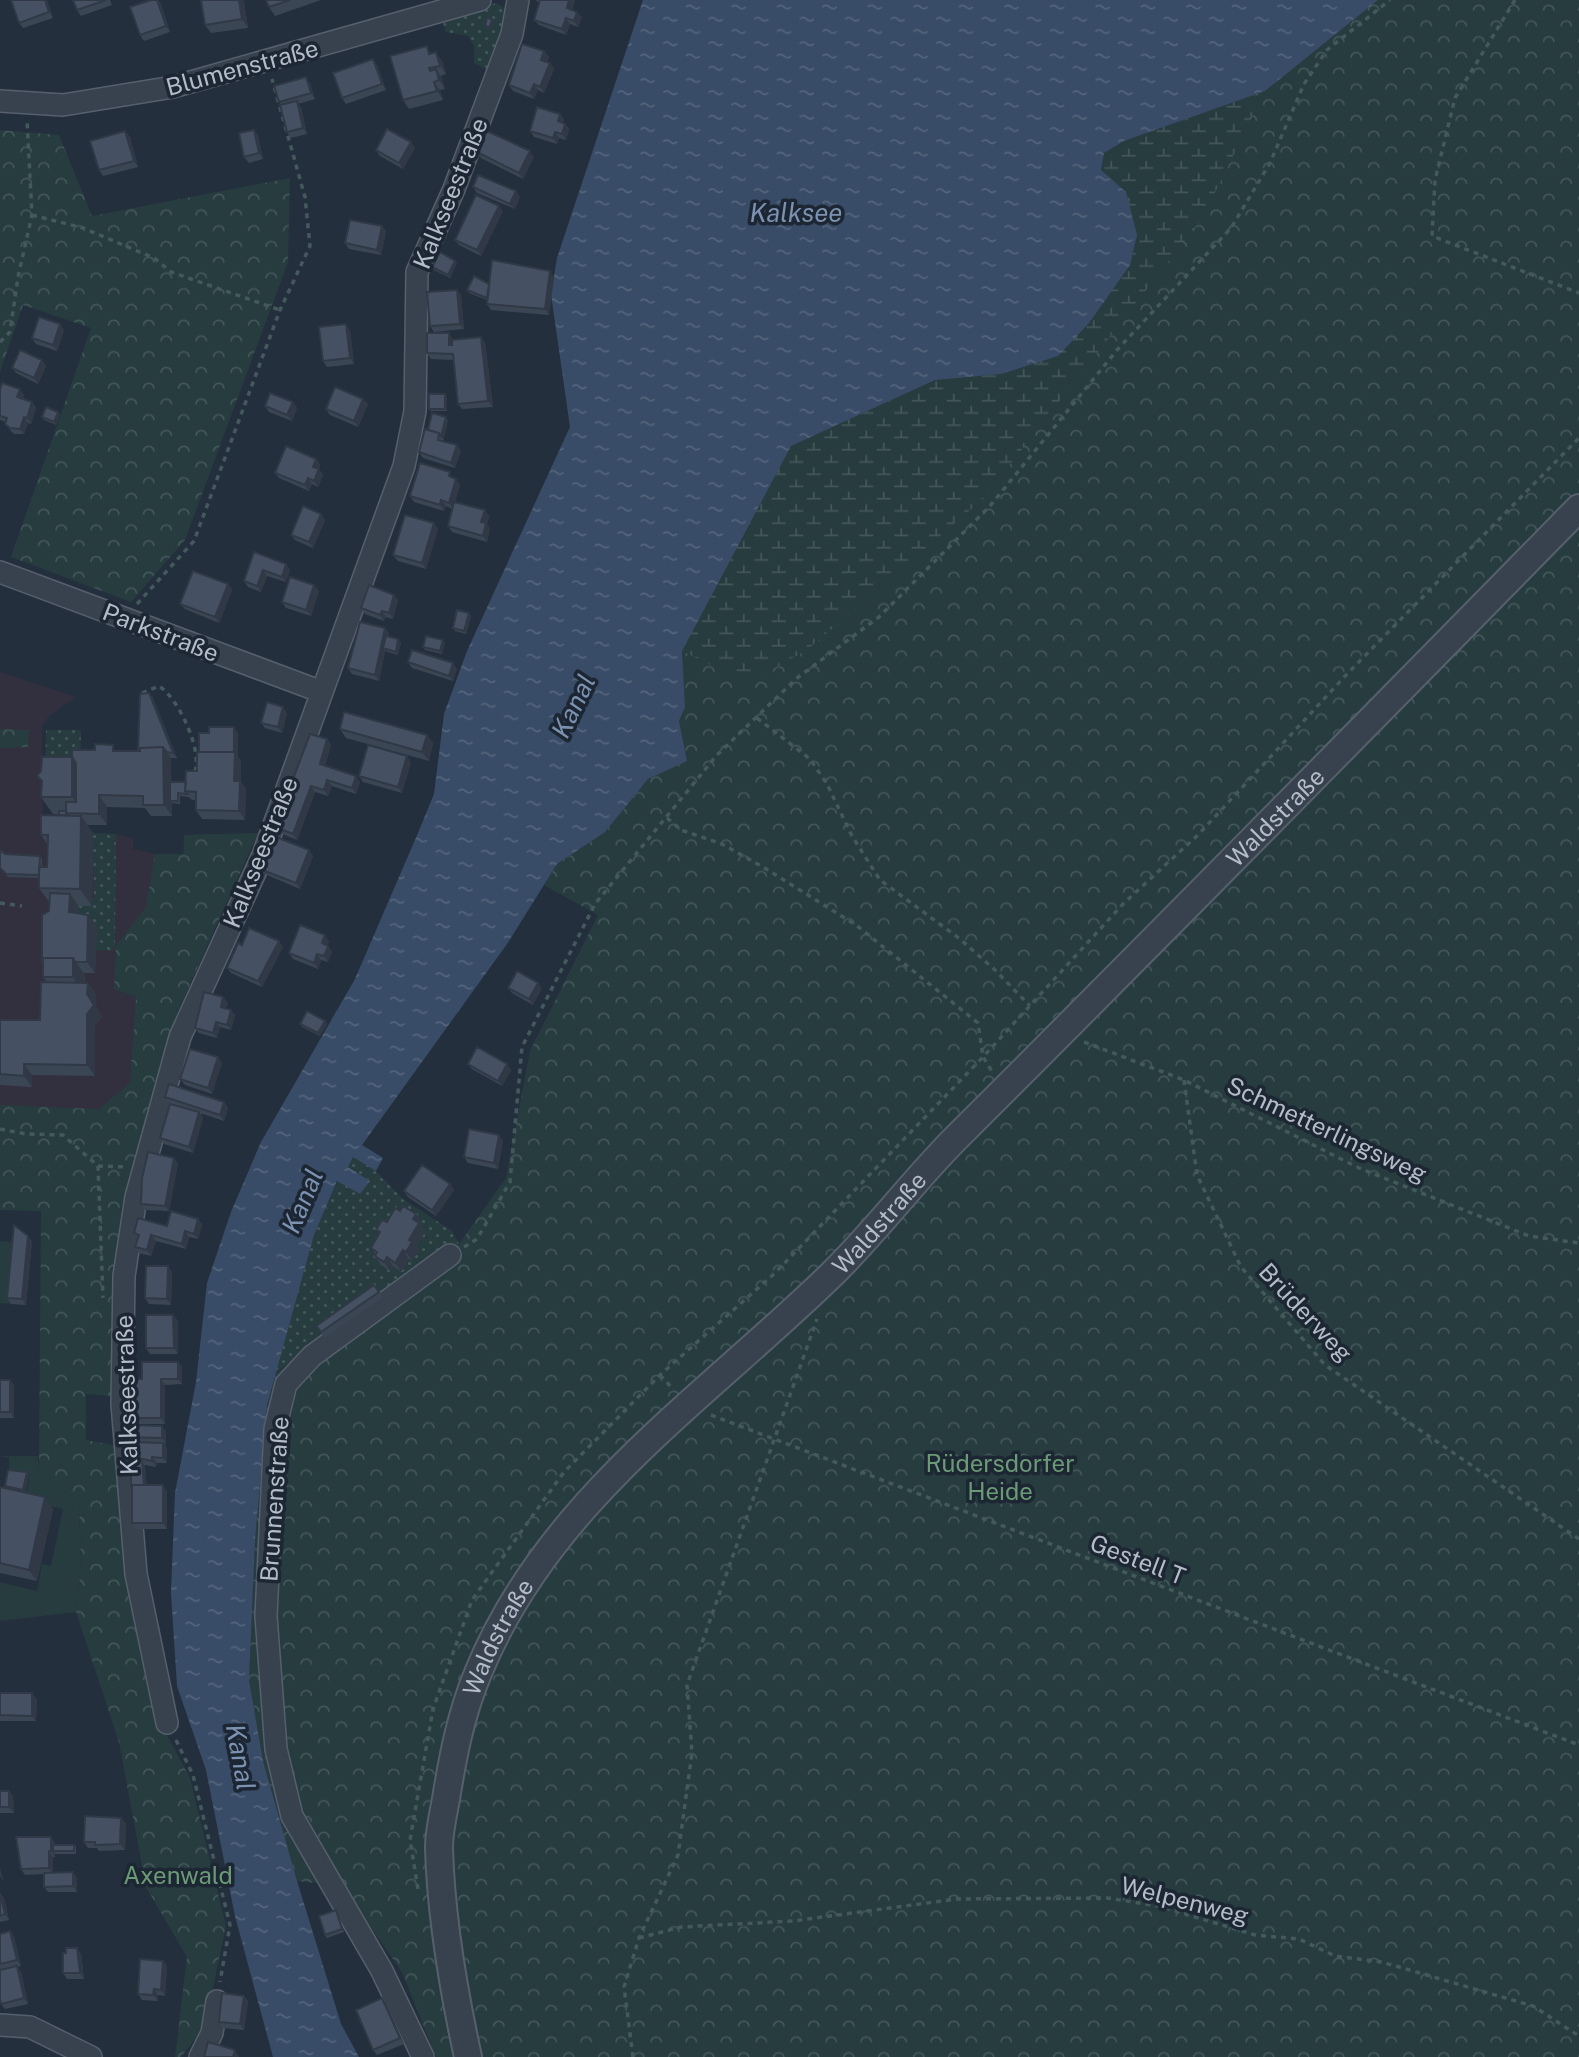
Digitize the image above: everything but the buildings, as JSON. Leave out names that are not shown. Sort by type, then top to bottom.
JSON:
[{"type":"street","name":"Blumenstraße","points":[[0,101],[63,106],[173,87],[480,0]]},
{"type":"street","name":"Kalkseestraße","points":[[167,1723],[135,1574],[122,1404],[124,1276],[142,1171],[180,1037],[264,855],[404,466],[415,411],[416,272],[454,189],[512,34],[518,0]]},
{"type":"street","name":"Waldstraße","points":[[468,2057],[450,1971],[439,1843],[457,1730],[479,1670],[507,1612],[547,1550],[595,1492],[687,1404],[829,1277],[953,1142],[1063,1034],[1579,508]]},
{"type":"street","name":"Parkstraße","points":[[0,572],[322,692]]},
{"type":"street","name":"Brunnenstraße","points":[[423,2057],[382,1971],[292,1816],[276,1749],[266,1616],[275,1429],[286,1384],[312,1356],[450,1255]]},
{"type":"street","points":[[200,2057],[212,2033],[217,2001]]},
{"type":"street","points":[[0,2025],[30,2027],[91,2057]]},
{"type":"path","points":[[450,1255],[477,1239],[510,1182],[522,1047],[595,904],[717,755],[797,678],[879,617],[990,506],[1116,351],[1231,228],[1270,163],[1304,84],[1328,50],[1390,0]]},
{"type":"path","points":[[1515,0],[1455,98],[1435,180],[1432,236],[1579,293]]},
{"type":"path","points":[[124,618],[194,541],[280,310],[310,246],[305,197],[266,61]]},
{"type":"path","points":[[0,342],[10,332],[32,215],[26,104]]},
{"type":"path","points":[[32,215],[83,228],[154,258],[172,272],[280,310]]},
{"type":"path","points":[[148,699],[144,692],[159,686],[176,705],[194,742],[198,761],[191,777]]},
{"type":"path","points":[[757,718],[810,759],[827,784],[852,836],[880,880],[960,939],[1030,1006]]},
{"type":"path","points":[[667,818],[681,830],[722,844],[856,925],[978,1023],[983,1057],[1004,1092]]},
{"type":"path","points":[[0,903],[22,906]]},
{"type":"path","name":"Schmetterlingsweg","points":[[1063,1034],[1184,1080],[1359,1168],[1530,1236],[1579,1243]]},
{"type":"path","name":"Brüderweg","points":[[1184,1080],[1197,1175],[1241,1267],[1325,1365],[1579,1539]]},
{"type":"path","points":[[0,1129],[26,1134],[62,1135],[98,1166],[116,1165],[142,1171]]},
{"type":"path","points":[[98,1166],[104,1310]]},
{"type":"path","points":[[633,2057],[624,1987],[639,1938],[678,1855],[692,1753],[687,1685],[818,1314]]},
{"type":"path","name":"Gestell T","points":[[687,1404],[774,1440],[1579,1745]]},
{"type":"path","points":[[167,1723],[193,1775],[230,1925],[217,2001]]},
{"type":"path","name":"Welpenweg","points":[[639,1938],[681,1927],[793,1922],[957,1899],[1107,1898],[1159,1906],[1255,1935],[1299,1939],[1335,1956],[1382,1962],[1508,1998],[1533,2006],[1579,2036]]},
{"type":"shaded area","points":[[0,672],[76,697],[49,716],[42,726],[43,834],[116,834],[133,838],[133,849],[155,854],[183,854],[184,835],[258,833],[177,1013],[121,1210],[0,1210]]},
{"type":"green space","name":"Rüdersdorfer Heide","points":[[1378,0],[1579,0],[1579,2057],[436,2057],[402,1972],[342,1886],[297,1881],[263,1761],[249,1680],[255,1540],[267,1405],[275,1374],[459,1244],[506,1178],[530,1051],[598,915],[544,885],[557,864],[605,832],[648,779],[687,760],[679,721],[685,707],[682,651],[791,446],[935,380],[1101,170],[1265,91]]},
{"type":"green space","points":[[496,3],[506,9],[507,18],[487,70],[474,63],[474,46],[468,36],[446,32],[442,20]]},
{"type":"green space","points":[[1265,91],[1203,217],[983,499],[807,650],[747,683],[682,651],[791,446],[935,380],[1001,374],[1130,266],[1137,235],[1126,192],[1101,170],[1104,153],[1124,141]]},
{"type":"green space","points":[[0,130],[59,135],[92,216],[290,178],[288,262],[185,540],[131,602],[11,557],[91,328],[23,305],[0,372]]},
{"type":"green space","points":[[0,729],[29,730],[28,747],[0,748]]},
{"type":"green space","points":[[46,730],[81,730],[80,774],[45,773]]},
{"type":"green space","points":[[93,833],[116,834],[115,947],[112,951],[96,950],[77,923],[78,905],[94,898]]},
{"type":"green space","name":"Axenwald","points":[[258,833],[177,1013],[121,1210],[113,1396],[86,1394],[86,1440],[118,1446],[161,1724],[190,1778],[226,1926],[205,2026],[181,2057],[175,2057],[187,1957],[146,1887],[119,1742],[76,1612],[81,1565],[79,1503],[39,1471],[41,1211],[0,1210],[0,1105],[99,1109],[130,1083],[136,997],[114,989],[116,946],[146,907],[155,854],[184,854],[184,835]]},
{"type":"green space","points":[[353,1156],[376,1171],[403,1199],[452,1231],[459,1244],[275,1373],[314,1235],[338,1180],[360,1194],[369,1180],[348,1167]]},
{"type":"green space","points":[[0,1241],[17,1243],[11,1304],[0,1303]]},
{"type":"green space","points":[[0,1456],[38,1456],[39,1471],[79,1503],[81,1565],[76,1612],[0,1621],[0,1582],[37,1591],[42,1564],[51,1566],[63,1509],[37,1503],[26,1493],[30,1474],[9,1472],[9,1458]]},
{"type":"water","points":[[643,0],[1378,0],[1265,91],[1124,141],[1104,153],[1101,170],[1126,192],[1137,235],[1130,265],[1089,323],[1058,356],[1001,374],[935,380],[791,446],[682,651],[685,707],[679,721],[687,761],[648,779],[605,832],[557,864],[507,944],[362,1145],[383,1158],[376,1171],[353,1157],[348,1167],[370,1181],[360,1194],[337,1181],[314,1235],[267,1405],[255,1540],[249,1680],[263,1761],[297,1881],[341,2024],[359,2057],[273,2057],[235,1916],[206,1770],[177,1686],[171,1593],[175,1493],[196,1382],[207,1283],[231,1212],[261,1142],[355,979],[418,833],[434,794],[444,714],[467,651],[570,427],[551,294],[557,258]]},
{"type":"water label","name":"Kalksee","points":[[796,212]]},
{"type":"water label","name":"Kanal","points":[[573,706]]},
{"type":"water label","name":"Kanal","points":[[302,1201]]},
{"type":"water label","name":"Kanal","points":[[241,1757]]}]
